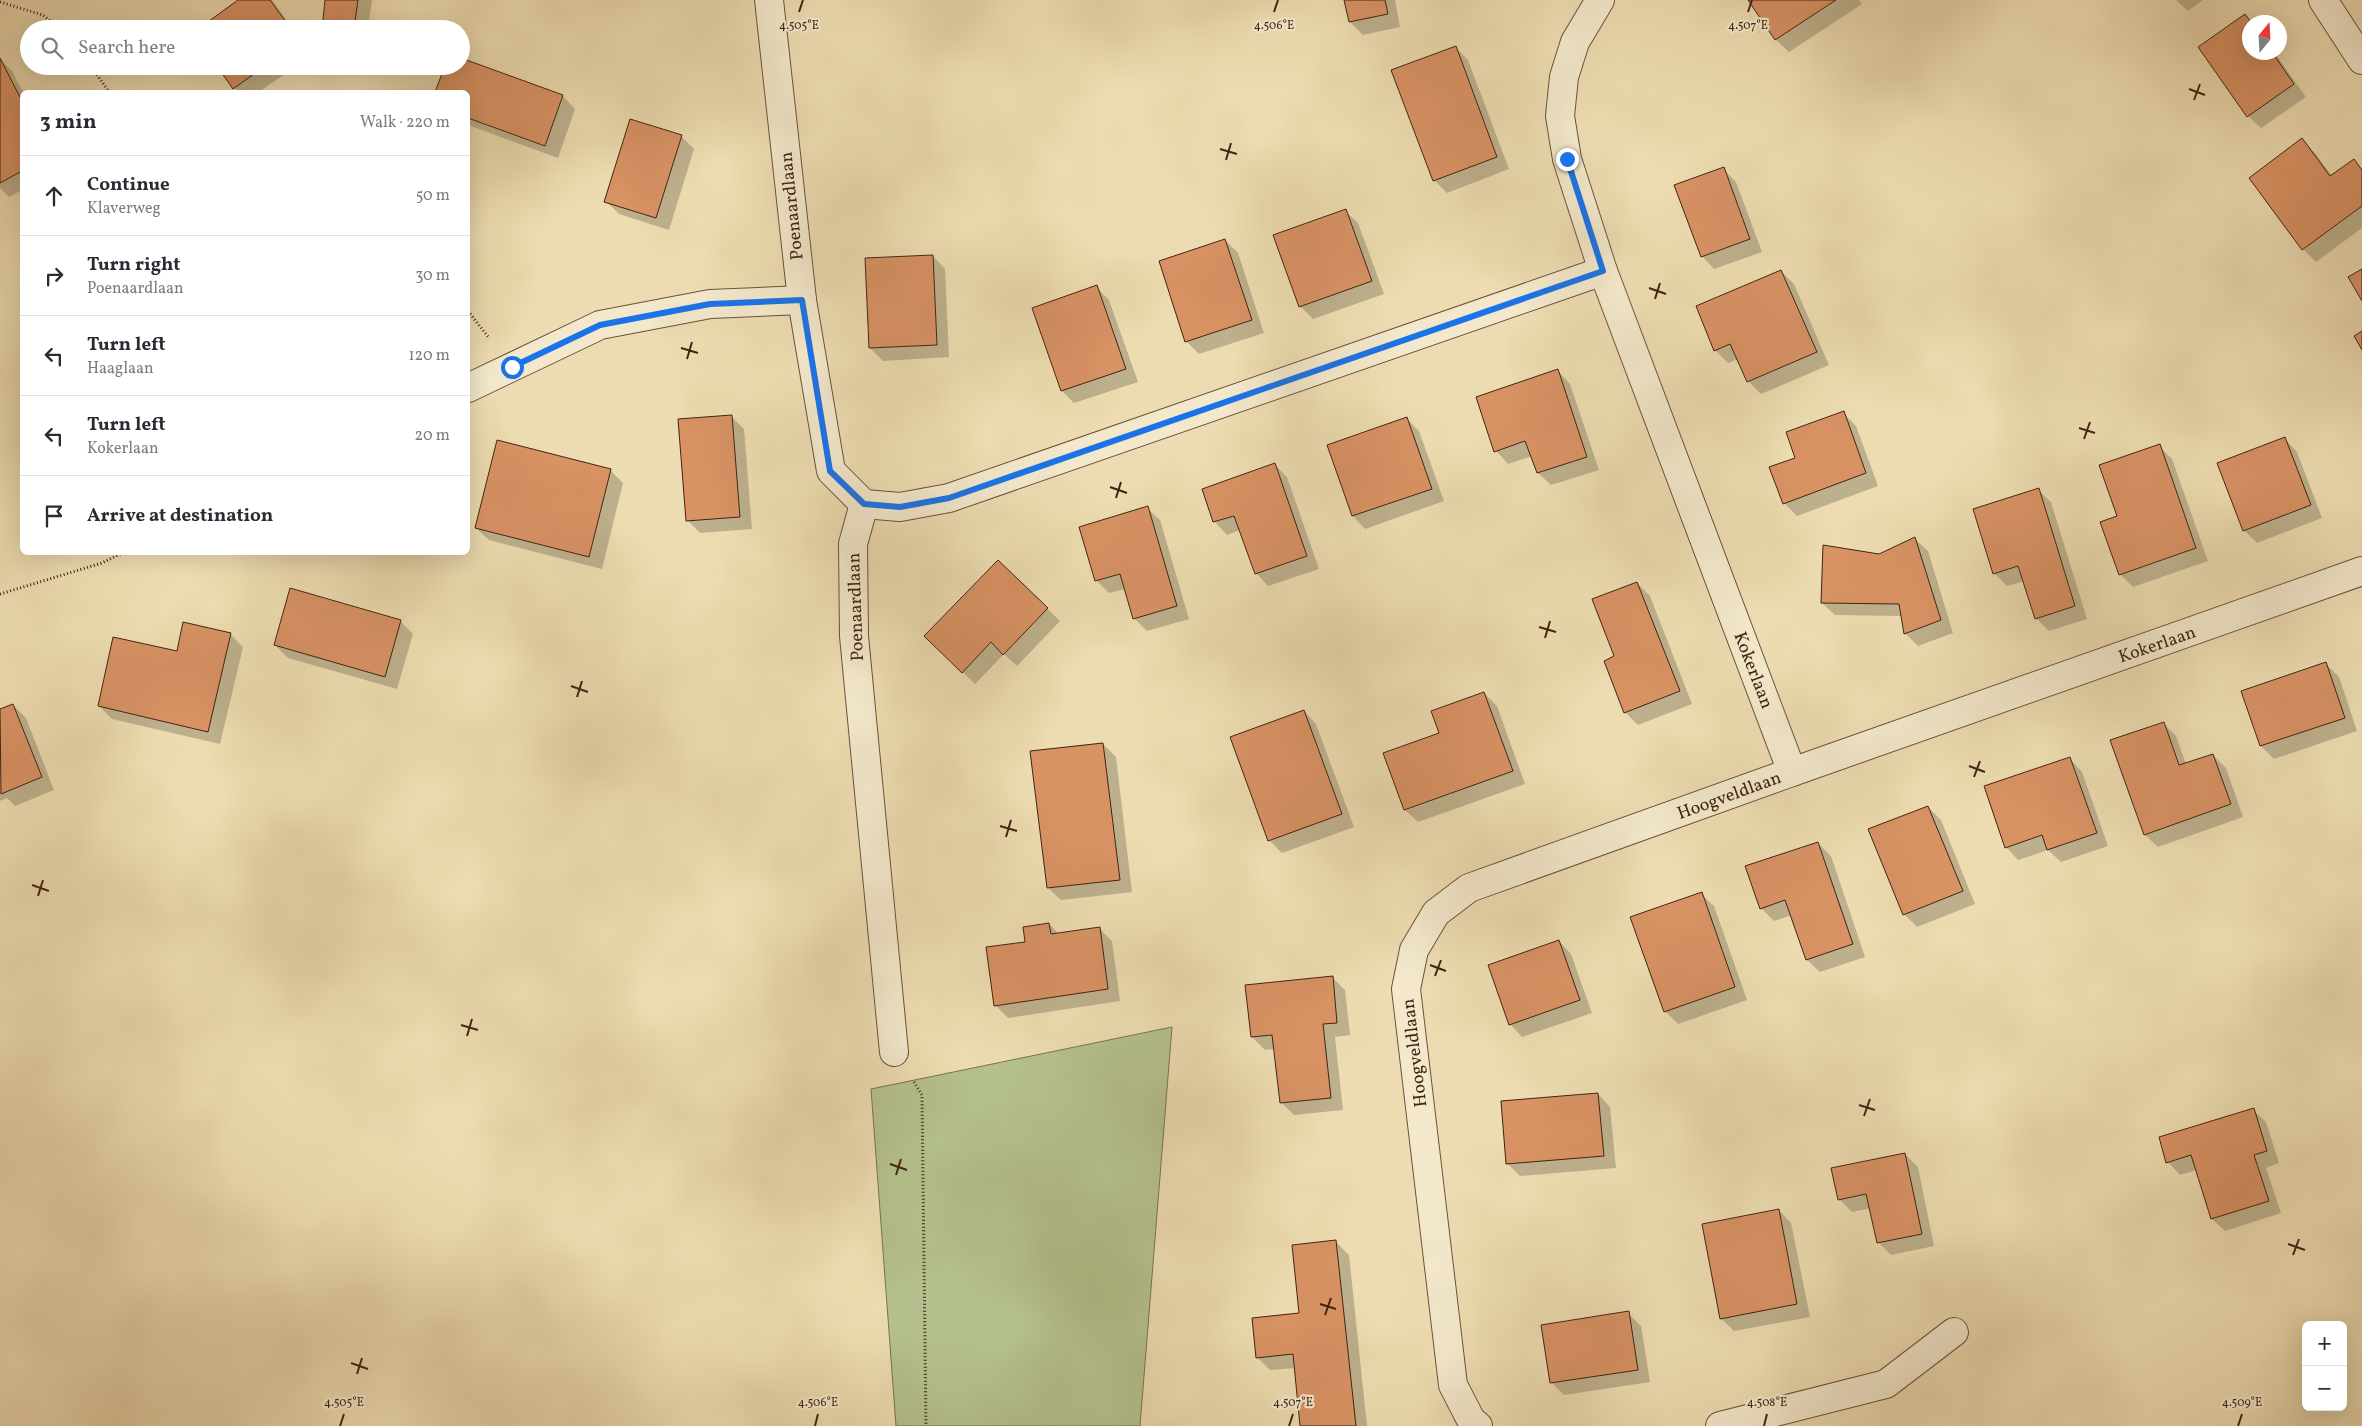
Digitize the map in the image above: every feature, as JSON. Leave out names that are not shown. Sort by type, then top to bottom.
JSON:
[{"type":"street","name":"Poenaardlaan","points":[[769,0],[802,300],[830,471],[864,504],[853,544],[854,636],[894,1052]]},
{"type":"street","name":"Kokerlaan","points":[[1600,0],[1575,42],[1564,77],[1560,116],[1567,159],[1603,271],[1792,772],[2362,571]]},
{"type":"street","points":[[2323,0],[2362,60]]},
{"type":"street","points":[[864,504],[900,507],[949,498],[1603,271]]},
{"type":"street","points":[[470,387],[600,325],[710,304],[802,300]]},
{"type":"street","name":"Hoogveldlaan","points":[[1478,1426],[1471,1420],[1453,1385],[1406,989],[1414,950],[1436,913],[1469,888],[1792,772]]},
{"type":"street","points":[[1720,1426],[1886,1384],[1954,1332]]},
{"type":"path","points":[[0,2],[43,15],[49,20]]},
{"type":"path","points":[[97,75],[108,90]]},
{"type":"path","points":[[0,594],[102,563],[118,555]]},
{"type":"path","points":[[894,1052],[922,1096],[926,1426]]},
{"type":"green space","points":[[1172,1027],[1140,1426],[896,1426],[871,1089]]},
{"type":"building","points":[[238,0],[270,0],[284,20],[210,20]]},
{"type":"building","points":[[325,0],[358,0],[355,20],[323,20]]},
{"type":"building","points":[[1344,0],[1385,0],[1388,14],[1349,22]]},
{"type":"building","points":[[1748,0],[1836,0],[1775,40]]},
{"type":"building","points":[[2242,16],[2242,60],[2278,60],[2294,84],[2247,117],[2198,47]]},
{"type":"building","points":[[1456,46],[1497,157],[1433,181],[1391,70]]},
{"type":"building","points":[[0,58],[20,97],[20,172],[0,183]]},
{"type":"building","points":[[470,61],[563,95],[545,146],[470,119],[470,90],[436,90],[442,75],[470,75]]},
{"type":"building","points":[[223,75],[252,75],[233,89]]},
{"type":"building","points":[[630,119],[682,135],[656,218],[604,202]]},
{"type":"building","points":[[2302,138],[2330,176],[2354,159],[2362,170],[2362,206],[2302,250],[2249,178]]},
{"type":"building","points":[[1724,167],[1750,239],[1701,257],[1674,185]]},
{"type":"building","points":[[1346,209],[1372,281],[1299,307],[1273,235]]},
{"type":"building","points":[[1225,239],[1252,320],[1185,342],[1159,261]]},
{"type":"building","points":[[933,255],[937,345],[869,348],[865,258]]},
{"type":"building","points":[[2362,269],[2362,301],[2348,277]]},
{"type":"building","points":[[1781,270],[1817,352],[1747,382],[1730,344],[1714,351],[1696,306]]},
{"type":"building","points":[[1097,285],[1126,369],[1061,391],[1032,308]]},
{"type":"building","points":[[2362,331],[2362,350],[2354,336]]},
{"type":"building","points":[[1558,369],[1587,457],[1537,473],[1525,441],[1494,452],[1476,397]]},
{"type":"building","points":[[1844,411],[1866,473],[1783,504],[1769,467],[1795,458],[1786,432]]},
{"type":"building","points":[[732,415],[740,517],[686,521],[678,419]]},
{"type":"building","points":[[1407,417],[1432,489],[1352,516],[1327,445]]},
{"type":"building","points":[[2285,437],[2311,505],[2243,531],[2217,463]]},
{"type":"building","points":[[497,440],[611,469],[589,557],[475,528]]},
{"type":"building","points":[[2160,444],[2196,548],[2119,575],[2100,522],[2117,516],[2099,465]]},
{"type":"building","points":[[1275,463],[1307,556],[1255,574],[1234,516],[1213,522],[1202,489]]},
{"type":"building","points":[[2039,488],[2075,606],[2035,619],[2018,566],[1993,574],[1973,509]]},
{"type":"building","points":[[1148,506],[1177,606],[1133,619],[1120,574],[1095,581],[1079,527]]},
{"type":"building","points":[[1915,537],[1941,620],[1904,634],[1899,604],[1821,603],[1823,545],[1879,554]]},
{"type":"building","points":[[998,560],[1048,608],[1003,655],[991,642],[962,673],[924,636]]},
{"type":"building","points":[[1637,582],[1680,691],[1624,713],[1604,661],[1614,656],[1592,599]]},
{"type":"building","points":[[290,588],[401,620],[385,677],[274,645]]},
{"type":"building","points":[[183,622],[231,633],[208,732],[98,706],[113,637],[177,651]]},
{"type":"building","points":[[2326,662],[2345,718],[2260,746],[2241,691]]},
{"type":"building","points":[[1484,692],[1513,771],[1404,810],[1383,753],[1439,733],[1431,711]]},
{"type":"building","points":[[13,704],[42,777],[1,794],[0,709]]},
{"type":"building","points":[[1304,710],[1342,814],[1268,841],[1230,737]]},
{"type":"building","points":[[2164,722],[2179,765],[2213,754],[2231,804],[2144,835],[2110,740]]},
{"type":"building","points":[[1103,743],[1120,880],[1047,888],[1030,751]]},
{"type":"building","points":[[2070,757],[2097,833],[2047,850],[2042,835],[2005,848],[1984,786]]},
{"type":"building","points":[[1928,806],[1963,891],[1903,915],[1868,829]]},
{"type":"building","points":[[1818,842],[1853,944],[1806,960],[1785,900],[1760,909],[1745,866]]},
{"type":"building","points":[[1702,892],[1735,987],[1664,1012],[1630,917]]},
{"type":"building","points":[[1049,923],[1051,934],[1100,927],[1108,989],[994,1006],[986,947],[1025,942],[1023,927]]},
{"type":"building","points":[[1559,940],[1580,1000],[1509,1025],[1488,965]]},
{"type":"building","points":[[1333,976],[1337,1023],[1323,1024],[1331,1098],[1280,1103],[1272,1035],[1251,1037],[1245,985]]},
{"type":"building","points":[[1598,1093],[1604,1156],[1506,1164],[1501,1101]]},
{"type":"building","points":[[2254,1108],[2267,1151],[2254,1155],[2269,1201],[2211,1219],[2191,1155],[2166,1163],[2159,1137]]},
{"type":"building","points":[[1905,1153],[1922,1234],[1877,1243],[1866,1194],[1838,1200],[1831,1168]]},
{"type":"building","points":[[1779,1209],[1797,1304],[1720,1319],[1702,1224]]},
{"type":"building","points":[[1336,1240],[1356,1426],[1300,1426],[1293,1354],[1256,1358],[1252,1318],[1299,1313],[1292,1245]]},
{"type":"building","points":[[1629,1311],[1638,1370],[1550,1383],[1541,1325]]},
{"type":"route","points":[[512,367],[600,325],[710,304],[802,300],[830,471],[864,504],[900,507],[949,498],[1603,271],[1567,159]]}]
